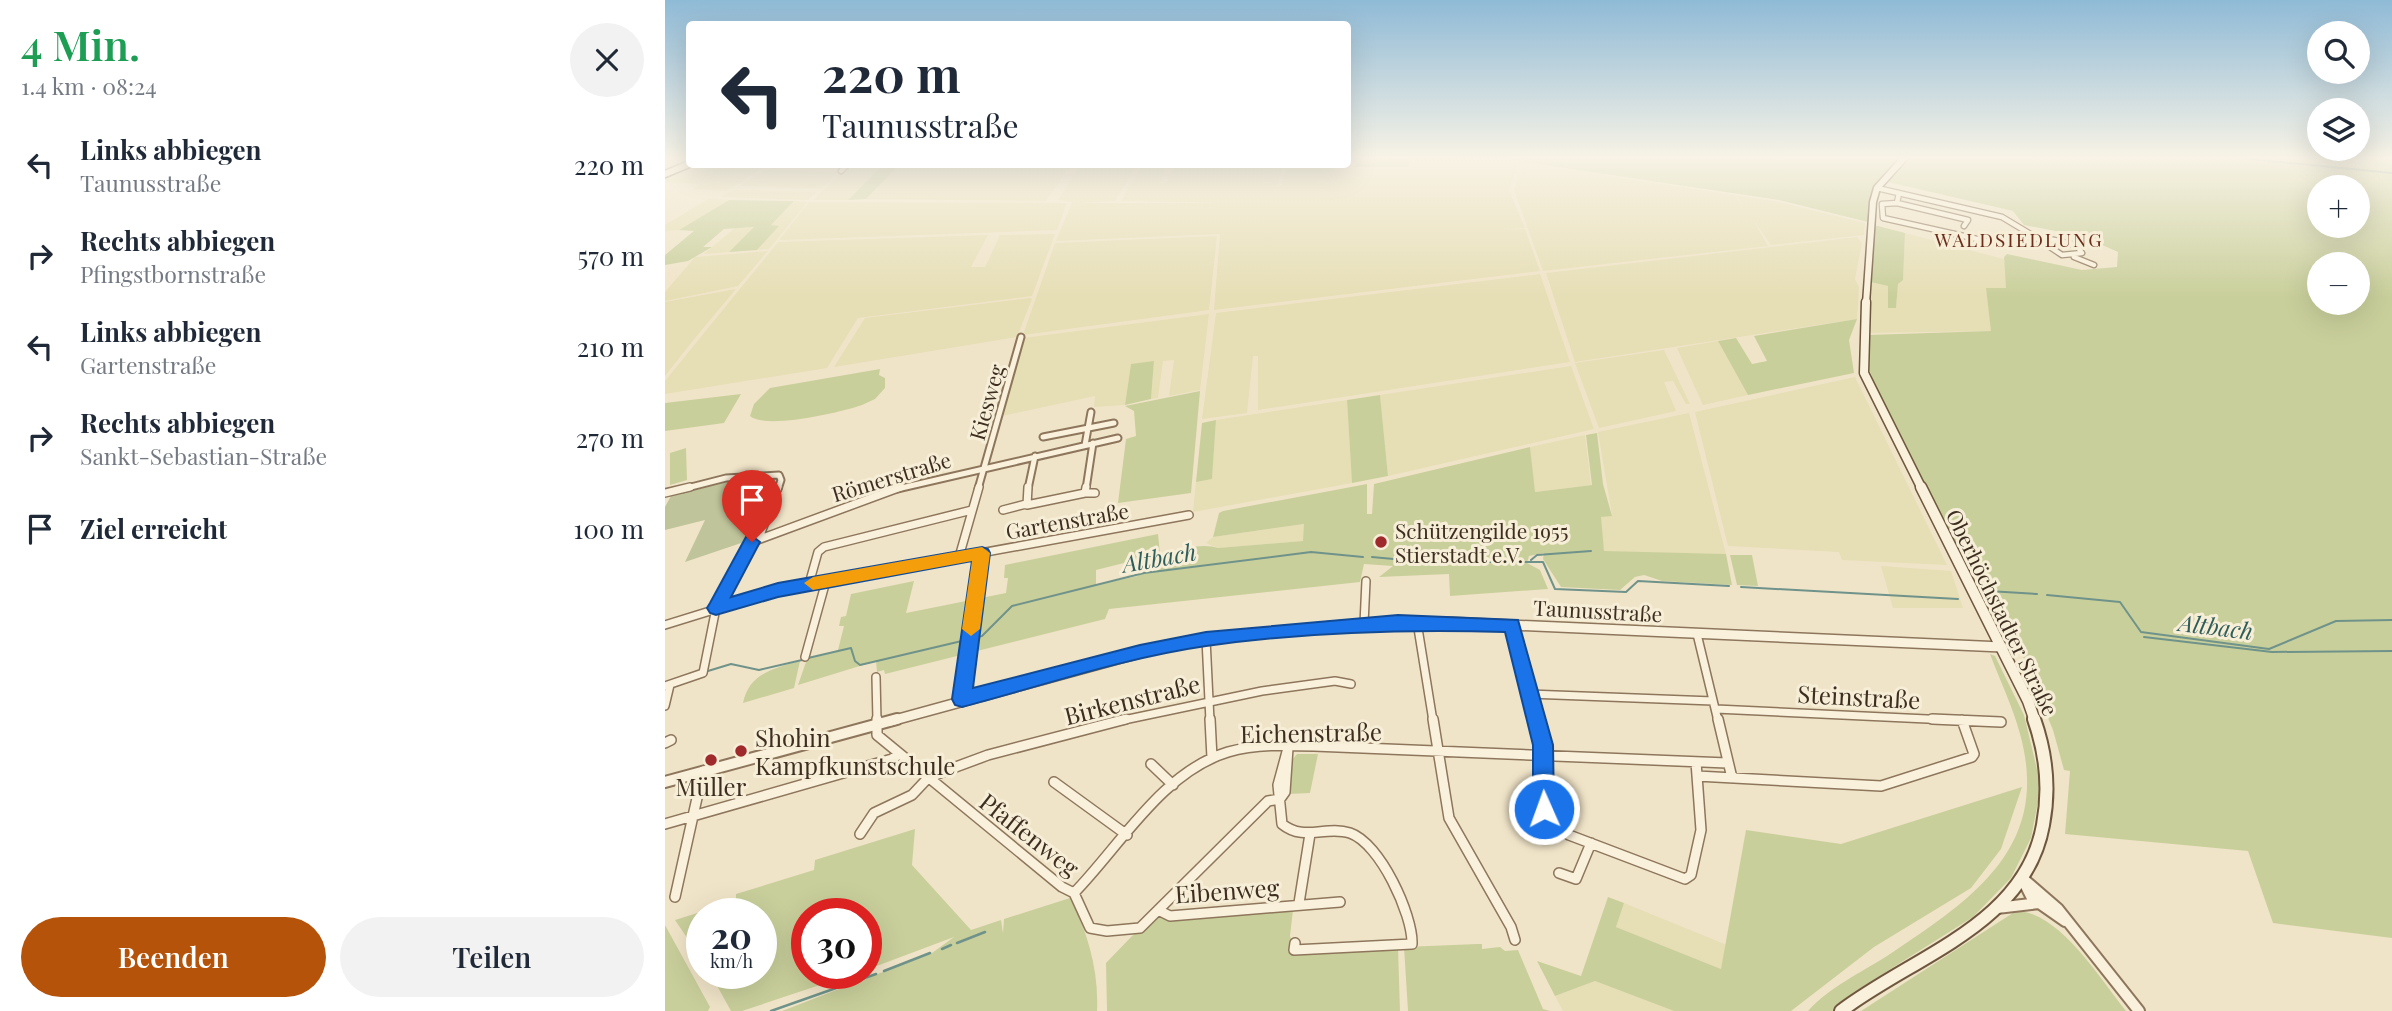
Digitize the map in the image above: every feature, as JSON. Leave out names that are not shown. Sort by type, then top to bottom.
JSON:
[{"type":"main road","name":"Oberhöchstadter Straße","points":[[1841,1011],[1886,978],[1997,908],[2022,878],[2042,835],[2048,805],[2048,774],[2035,719],[2002,647],[1864,373],[1870,224],[1874,203]]},
{"type":"street","points":[[1883,203],[1881,216],[1995,243]]},
{"type":"street","points":[[1897,203],[1968,220],[1964,226]]},
{"type":"street","points":[[1943,203],[2002,217],[2056,253],[2094,265]]},
{"type":"street","points":[[2032,235],[2076,245],[2082,253],[2074,257]]},
{"type":"street","name":"Kiesweg","points":[[959,557],[1021,337]]},
{"type":"street","points":[[1085,444],[1091,412]]},
{"type":"street","points":[[1043,437],[1114,424]]},
{"type":"street","name":"Römerstraße","points":[[759,538],[909,484],[1118,438]]},
{"type":"street","points":[[1085,493],[1093,443]]},
{"type":"street","points":[[1025,504],[1035,456]]},
{"type":"street","points":[[665,493],[726,478],[781,477],[759,538],[749,545],[716,608],[703,673],[667,685],[665,706]]},
{"type":"street","points":[[1003,510],[1095,493]]},
{"type":"street","points":[[809,584],[818,552],[824,547],[972,510]]},
{"type":"street","name":"Gartenstraße","points":[[667,625],[716,608],[809,584],[1189,515]]},
{"type":"street","points":[[962,699],[982,553]]},
{"type":"street","points":[[805,657],[826,581]]},
{"type":"street","points":[[1364,624],[1366,581]]},
{"type":"street","points":[[1417,622],[1451,825],[1511,928],[1515,940]]},
{"type":"street","name":"Taunusstraße","points":[[665,782],[962,699],[1140,652],[1206,639],[1364,624],[1417,622],[2002,647]]},
{"type":"street","points":[[665,634],[667,625]]},
{"type":"street","points":[[1512,625],[1544,754],[1542,800],[1548,816],[1561,830],[1685,879],[1691,875],[1701,830],[1696,762]]},
{"type":"street","points":[[1697,634],[1732,778]]},
{"type":"street","points":[[1206,639],[1212,758]]},
{"type":"street","points":[[876,677],[876,723]]},
{"type":"street","name":"Birkenstraße","points":[[860,834],[873,811],[915,793],[928,778],[988,757],[1116,720],[1208,699],[1335,681],[1351,684]]},
{"type":"street","name":"Steinstraße","points":[[1529,694],[2001,722]]},
{"type":"street","points":[[1697,776],[1885,785],[1972,757],[1974,754],[1962,720]]},
{"type":"street","name":"Pfaffenweg","points":[[876,723],[877,735],[899,754],[1062,887],[1074,893],[1090,928],[1107,931],[1133,930],[1158,909]]},
{"type":"street","points":[[1158,909],[1268,801],[1280,799],[1286,792],[1288,747]]},
{"type":"street","name":"Eichenstraße","points":[[1074,893],[1153,802],[1173,785],[1212,758],[1247,748],[1437,750],[1727,763]]},
{"type":"street","points":[[665,824],[899,754]]},
{"type":"street","points":[[1150,764],[1173,785]]},
{"type":"street","points":[[675,897],[703,771]]},
{"type":"street","points":[[1054,782],[1127,835]]},
{"type":"street","points":[[1280,799],[1282,824],[1293,832],[1343,832],[1361,839],[1402,904],[1412,926],[1412,944],[1294,950],[1295,943]]},
{"type":"street","name":"Eibenweg","points":[[1299,903],[1310,834]]},
{"type":"street","points":[[1559,873],[1576,879],[1591,843]]},
{"type":"street","points":[[2022,878],[2024,888],[2039,903],[2067,923]]},
{"type":"street","points":[[2022,878],[2039,890],[2139,1011]]},
{"type":"street","name":"Eibenweg","points":[[1158,909],[1170,916],[1299,903],[1340,902]]},
{"type":"street","points":[[1997,908],[2039,903]]},
{"type":"shaded area","points":[[701,203],[724,203],[679,230],[665,231],[665,225]]},
{"type":"shaded area","points":[[792,203],[807,203],[769,249],[757,250],[778,226],[770,226]]},
{"type":"shaded area","points":[[808,203],[1067,203],[1057,230],[779,240]]},
{"type":"shaded area","points":[[1072,203],[1515,203],[1525,228],[1503,230],[1525,229],[1540,271],[1214,310],[1220,234],[1056,241]]},
{"type":"shaded area","points":[[1519,203],[1741,203],[1746,210],[1741,203],[1784,203],[1865,223],[1864,235],[1771,245],[1752,218],[1768,246],[1543,271]]},
{"type":"shaded area","points":[[756,227],[729,252],[704,254],[735,228]]},
{"type":"shaded area","points":[[1905,233],[2004,259],[2007,289],[1986,288],[1992,331],[1864,333],[1866,281],[1888,286],[1888,307],[1896,308],[1898,284],[1903,279]]},
{"type":"shaded area","points":[[1055,234],[1032,296],[858,318],[827,368],[665,394],[665,381],[778,242],[988,235],[971,267],[985,267],[1000,235]]},
{"type":"shaded area","points":[[1217,236],[1209,310],[1023,335],[1055,243]]},
{"type":"shaded area","points":[[1857,237],[1862,243],[1855,279],[1859,287],[1857,319],[1575,362],[1546,273]]},
{"type":"shaded area","points":[[768,251],[738,286],[665,301],[665,292],[695,257]]},
{"type":"shaded area","points":[[1540,274],[1570,362],[1258,410],[1258,356],[1253,356],[1247,413],[1202,419],[1216,313]]},
{"type":"shaded area","points":[[736,289],[695,338],[665,376],[665,302]]},
{"type":"shaded area","points":[[1032,299],[1017,337],[834,367],[865,318]]},
{"type":"shaded area","points":[[1209,314],[1200,390],[1169,396],[1174,360],[1163,361],[1158,398],[1151,399],[1154,362],[1131,364],[1125,405],[1094,407],[1095,396],[1002,416],[1023,338]]},
{"type":"shaded area","points":[[1718,341],[1748,395],[1703,405],[1677,348]]},
{"type":"shaded area","points":[[1664,350],[1690,404],[1686,404],[1673,381],[1664,382],[1676,411],[1599,428],[1575,363]]},
{"type":"shaded area","points":[[1571,366],[1594,429],[1388,476],[1380,395]]},
{"type":"shaded area","points":[[1855,377],[1947,565],[1842,560],[1839,552],[1728,546],[1695,412]]},
{"type":"shaded area","points":[[1347,400],[1352,483],[1193,512],[1196,482],[1212,479],[1216,420]]},
{"type":"shaded area","points":[[1689,413],[1726,554],[1604,552],[1600,517],[1612,515],[1598,432]]},
{"type":"shaded area","points":[[1585,435],[1591,485],[1534,492],[1530,447]]},
{"type":"shaded area","points":[[1305,524],[1304,541],[1218,548],[1206,543],[1213,537]]},
{"type":"shaded area","points":[[1881,566],[1951,571],[1963,608],[1893,608]]},
{"type":"shaded area","points":[[1624,903],[1727,945],[1721,969],[1616,927]]},
{"type":"shaded area","points":[[1595,981],[1674,1011],[1563,1011],[1555,996]]},
{"type":"green space","points":[[724,203],[792,203],[771,225],[779,226],[757,250],[729,252],[754,227],[724,229],[703,247],[712,247],[688,261],[665,265],[665,255],[694,231],[679,230]]},
{"type":"green space","points":[[1792,203],[1871,203],[1868,222]]},
{"type":"green space","points":[[1979,203],[2307,203],[2307,238],[2370,238],[2370,203],[2392,203],[2392,938],[2273,923],[2248,851],[2065,834],[2070,771],[2064,770],[2053,730],[2017,642],[2003,613],[1987,594],[1965,555],[1961,555],[1959,551],[1967,551],[1965,547],[1952,542],[1867,364],[1868,335],[1991,331],[1986,288],[2006,288],[2004,257],[2007,254],[2082,270],[2117,267],[2118,252],[2082,236],[2024,225],[2013,211]]},
{"type":"green space","points":[[1870,224],[1905,233],[1903,280],[1898,284],[1896,308],[1888,308],[1888,286],[1866,281]]},
{"type":"green space","points":[[1857,319],[1849,340],[1854,373],[1748,395],[1718,341],[1736,338],[1752,364],[1767,361],[1754,336]]},
{"type":"green space","points":[[1154,361],[1151,399],[1125,405],[1131,364]]},
{"type":"green space","points":[[880,369],[879,375],[885,378],[885,388],[875,399],[862,405],[787,421],[758,420],[750,416],[754,404],[770,388]]},
{"type":"green space","points":[[1200,391],[1191,493],[1118,503],[1126,439],[1136,436],[1134,411],[1125,406]]},
{"type":"green space","points":[[741,394],[724,423],[665,431],[665,403]]},
{"type":"green space","points":[[1380,395],[1388,476],[1352,483],[1347,400]]},
{"type":"green space","points":[[1216,420],[1212,479],[1196,482],[1202,423]]},
{"type":"green space","points":[[1597,433],[1603,484],[1612,516],[1601,517],[1604,551],[1726,554],[1732,585],[1662,581],[1644,575],[1635,577],[1620,590],[1561,587],[1543,559],[1544,553],[1529,556],[1527,563],[1540,570],[1548,589],[1450,596],[1449,574],[1379,577],[1393,566],[1364,564],[1360,582],[1109,609],[1105,619],[885,674],[884,670],[877,672],[876,661],[798,685],[807,659],[838,650],[844,626],[839,626],[841,617],[846,616],[851,594],[914,581],[906,613],[1006,593],[1008,578],[1004,578],[1005,565],[1158,534],[1160,554],[1096,570],[1096,585],[1138,576],[1151,562],[1186,548],[1303,541],[1304,524],[1213,537],[1219,513],[1223,511],[1367,484],[1367,514],[1372,514],[1374,484],[1530,447],[1535,492],[1592,485],[1586,435]]},
{"type":"green space","points":[[686,448],[687,480],[670,485],[670,453]]},
{"type":"green space","points":[[776,479],[750,540],[685,562],[705,520],[665,530],[665,507],[672,494],[726,481]]},
{"type":"green space","points":[[1730,555],[1752,555],[1758,586],[1737,585]]},
{"type":"green space","points":[[1990,654],[1995,656],[2024,715],[2041,786],[2031,838],[2011,878],[1973,917],[1854,992],[1832,1011],[1808,1011],[1835,988],[1947,914],[1997,867],[2014,840],[2024,809],[2027,774],[2017,724]]},
{"type":"green space","points":[[800,661],[794,688],[743,703],[746,693],[757,678],[773,669]]},
{"type":"green space","points":[[1297,754],[1318,754],[1310,793],[1289,794],[1292,760]]},
{"type":"green space","points":[[2022,787],[2001,849],[1971,888],[1874,947],[1791,1011],[1674,1011],[1595,981],[1555,996],[1537,961],[1581,976],[1608,897],[1624,903],[1616,927],[1721,969],[1746,830],[1841,844]]},
{"type":"green space","points":[[915,829],[912,865],[971,930],[1001,920],[1003,933],[1004,919],[1070,898],[1091,953],[1097,1011],[782,1011],[839,989],[882,989],[882,972],[932,953],[954,937],[882,964],[882,898],[791,898],[791,989],[808,989],[742,1011],[731,1011],[719,989],[777,989],[777,898],[736,898],[736,894],[814,870],[815,860]]},
{"type":"green space","points":[[1293,910],[1290,936],[1296,954],[1398,947],[1400,1011],[1107,1011],[1106,963],[1132,936],[1157,918]]},
{"type":"green space","points":[[2016,911],[2032,914],[2063,934],[2092,966],[2126,1011],[1861,1011]]},
{"type":"green space","points":[[686,917],[686,936],[675,920]]},
{"type":"green space","points":[[665,925],[686,963],[686,989],[700,989],[710,1007],[708,1011],[665,1011]]},
{"type":"green space","points":[[1482,944],[1482,949],[1500,947],[1505,951],[1518,950],[1543,1009],[1550,1011],[1408,1011],[1404,947]]},
{"type":"waterway","name":"Altbach","points":[[1531,560],[1537,555],[1591,551]]},
{"type":"waterway","name":"Altbach","points":[[974,638],[982,636],[1012,606],[1144,573],[1311,552],[1363,557]]},
{"type":"waterway","name":"Altbach","points":[[1372,557],[1426,562],[1543,562],[1555,589],[1626,592],[1638,581],[1729,586]]},
{"type":"waterway","name":"Altbach","points":[[1741,587],[1958,599]]},
{"type":"waterway","name":"Altbach","points":[[1988,591],[2037,594]]},
{"type":"waterway","name":"Altbach","points":[[2047,595],[2120,602],[2141,632],[2269,649],[2336,621],[2392,620]]},
{"type":"waterway","name":"Altbach","points":[[2144,637],[2272,652],[2392,651]]},
{"type":"waterway","name":"Altbach","points":[[808,658],[851,648],[855,661],[860,665],[966,640]]},
{"type":"waterway","name":"Altbach","points":[[708,671],[731,664],[759,670],[802,660]]},
{"type":"waterway","points":[[957,943],[985,932]]},
{"type":"waterway","points":[[942,949],[951,945]]},
{"type":"waterway","points":[[884,971],[930,953]]},
{"type":"waterway","points":[[771,1011],[833,989]]},
{"type":"slow traffic","points":[[813,583],[982,553],[971,629]]},
{"type":"place","name":"Schützengilde 1955 Stierstadt e.V.","points":[[1381,542]]},
{"type":"place","name":"Shohin Kampfkunstschule","points":[[741,751]]},
{"type":"place","name":"Müller","points":[[711,760]]},
{"type":"district","name":"WALDSIEDLUNG","points":[[2019,239]]},
{"type":"route","points":[[752,542],[716,608],[778,590],[982,553],[962,699],[1140,652],[1206,639],[1398,622],[1512,625],[1543,745],[1544,809]]}]
